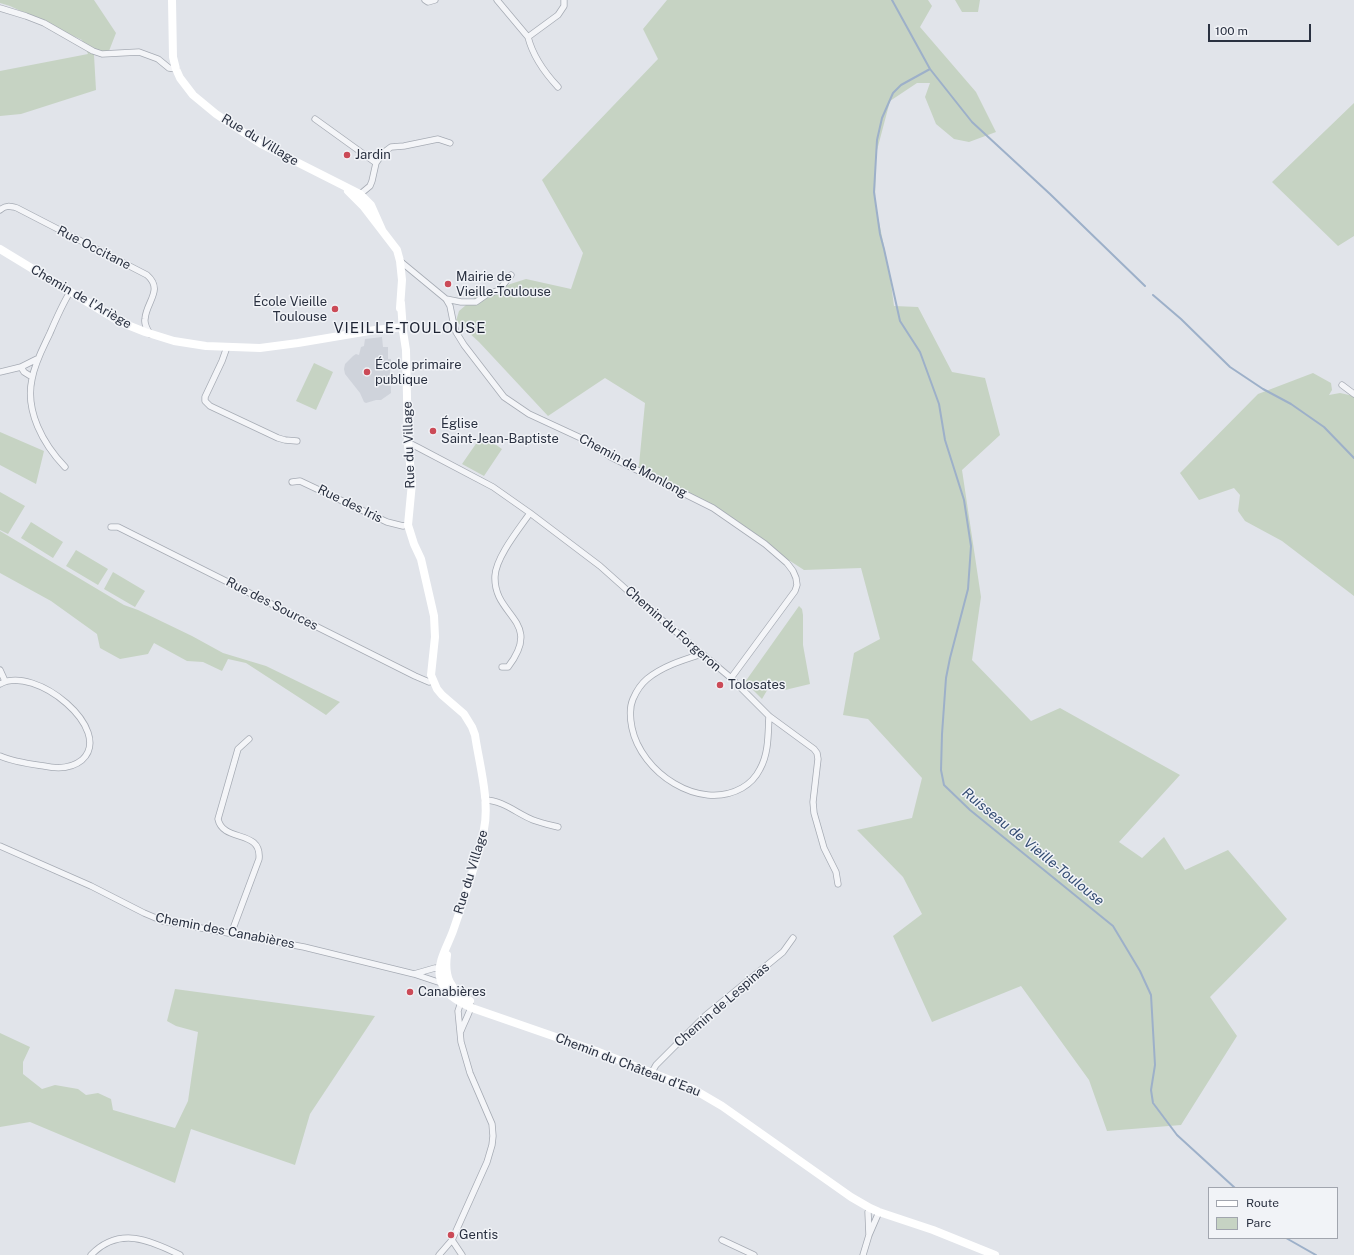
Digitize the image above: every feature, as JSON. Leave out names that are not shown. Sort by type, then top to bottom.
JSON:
[{"type":"street","points":[[0,8],[44,23],[93,51],[102,54],[139,52],[158,59],[169,68],[176,69],[173,57],[172,0]]},
{"type":"street","points":[[425,0],[428,2],[435,0]]},
{"type":"street","points":[[497,0],[528,37],[534,56],[558,87]]},
{"type":"street","points":[[528,37],[558,15],[564,6],[564,0]]},
{"type":"street","name":"Rue du Village","points":[[176,69],[189,91],[216,114],[261,144],[337,183],[358,196],[397,250],[402,280],[399,313],[401,327],[400,338],[406,358],[408,444],[412,483],[406,525],[421,559],[434,616],[435,637],[431,668],[433,682],[442,695],[464,714],[472,727],[475,735],[485,800],[486,819],[481,842],[452,932],[443,974]]},
{"type":"street","points":[[315,119],[376,163]]},
{"type":"street","points":[[358,196],[370,186],[376,163],[382,153],[391,147],[438,139],[450,143]]},
{"type":"street","name":"Rue Occitane","points":[[0,210],[5,206],[17,208],[147,275],[152,280],[154,286],[153,294],[145,318]]},
{"type":"street","name":"Chemin de l'Ariège","points":[[0,249],[120,322],[150,334],[174,341],[196,345],[260,348],[401,327]]},
{"type":"street","points":[[400,261],[446,299],[461,302],[476,302],[486,295],[499,290],[512,275]]},
{"type":"street","points":[[65,467],[55,457],[37,425],[32,408],[30,393],[32,377],[37,359],[70,292]]},
{"type":"street","name":"Chemin de Monlong","points":[[446,299],[450,306],[456,332],[464,345],[504,397],[529,414],[583,439],[611,457],[713,508],[779,555],[793,571],[797,585],[795,591],[730,678]]},
{"type":"street","points":[[132,327],[140,323],[145,318]]},
{"type":"street","points":[[145,318],[145,325],[150,334]]},
{"type":"street","points":[[227,347],[205,397],[205,401],[210,406],[278,438],[297,441]]},
{"type":"street","points":[[0,372],[21,367],[37,359]]},
{"type":"street","points":[[21,367],[24,372],[32,377]]},
{"type":"street","points":[[1342,385],[1354,394]]},
{"type":"street","name":"Chemin du Forgeron","points":[[408,444],[412,444],[478,479],[530,513],[609,574],[730,678],[769,716],[808,744],[817,753],[818,759],[813,802],[814,813],[824,848],[836,872],[838,884]]},
{"type":"street","name":"Rue des Iris","points":[[292,482],[300,481],[388,522],[406,525]]},
{"type":"street","points":[[502,667],[508,667],[512,662],[520,649],[521,640],[517,622],[503,604],[499,596],[495,577],[500,558],[530,513]]},
{"type":"street","name":"Rue des Sources","points":[[111,527],[118,527],[415,676],[429,682],[433,682]]},
{"type":"street","points":[[702,654],[665,667],[651,676],[641,685],[632,702],[630,721],[636,742],[647,760],[654,768],[672,782],[692,791],[712,795],[724,795],[734,792],[752,780],[760,770],[765,757],[769,716]]},
{"type":"street","points":[[0,670],[3,682],[11,680],[24,680],[36,684],[56,695],[80,718],[89,733],[90,744],[88,752],[83,759],[64,768],[42,766],[0,756]]},
{"type":"street","points":[[230,934],[259,859],[260,852],[258,846],[252,841],[224,830],[219,825],[218,819],[238,749],[249,739]]},
{"type":"street","points":[[485,800],[504,805],[532,819],[558,827]]},
{"type":"street","name":"Chemin des Canabières","points":[[0,846],[91,886],[163,921],[304,947],[414,974],[433,981],[443,974]]},
{"type":"street","name":"Chemin de Lespinas","points":[[652,1072],[656,1065],[706,1016],[783,952],[793,938]]},
{"type":"street","name":"Chemin des Canabières","points":[[414,974],[430,969],[443,974]]},
{"type":"street","name":"Chemin du Château d'Eau","points":[[443,974],[467,1004],[652,1072],[693,1089],[722,1106],[851,1197],[870,1208],[933,1230],[995,1255]]},
{"type":"street","points":[[439,1255],[452,1240],[490,1154],[493,1136],[492,1124],[488,1112],[466,1060],[461,1042],[461,1031],[458,1017],[460,1006],[467,1004],[466,1016],[461,1031]]},
{"type":"street","points":[[869,1235],[868,1212],[870,1208]]},
{"type":"street","points":[[863,1255],[869,1235],[879,1212]]},
{"type":"street","points":[[91,1255],[104,1246],[125,1238],[136,1238],[159,1245],[180,1255]]},
{"type":"street","points":[[452,1240],[462,1255]]},
{"type":"street","points":[[722,1240],[754,1255]]},
{"type":"shaded area","name":"École primaire publique","points":[[382,337],[383,347],[388,347],[388,359],[391,359],[391,393],[381,400],[366,403],[345,374],[345,364],[356,354],[359,355],[361,347],[364,346],[365,339]]},
{"type":"green space","points":[[0,0],[94,0],[116,33],[109,51],[94,55],[96,90],[21,114],[0,116],[0,71],[88,54],[82,40],[10,6],[0,3]]},
{"type":"green space","points":[[667,0],[928,0],[932,6],[920,27],[976,92],[996,132],[969,142],[954,139],[936,124],[925,97],[930,83],[917,83],[890,101],[876,154],[875,202],[890,276],[894,306],[918,307],[952,372],[985,378],[1000,435],[962,470],[981,597],[972,660],[1031,721],[1060,708],[1180,775],[1119,842],[1142,858],[1164,837],[1185,870],[1228,850],[1287,919],[1210,997],[1237,1036],[1181,1125],[1107,1131],[1089,1080],[1021,986],[932,1022],[893,936],[922,914],[903,877],[857,830],[912,818],[922,778],[868,719],[843,715],[854,653],[880,639],[861,568],[804,570],[710,509],[638,475],[645,403],[605,378],[548,416],[479,342],[456,321],[459,311],[479,294],[526,279],[571,289],[583,253],[542,180],[658,59],[643,29]]},
{"type":"green space","points":[[955,0],[980,0],[978,12],[962,12]]},
{"type":"green space","points":[[1354,103],[1354,236],[1338,246],[1272,182]]},
{"type":"green space","points":[[314,363],[333,372],[316,410],[296,401]]},
{"type":"green space","points":[[1313,373],[1331,383],[1332,390],[1329,395],[1340,393],[1354,396],[1354,596],[1282,541],[1245,521],[1238,511],[1240,495],[1234,488],[1199,500],[1180,473],[1258,394]]},
{"type":"green space","points":[[0,432],[44,451],[36,484],[0,465]]},
{"type":"green space","points":[[482,435],[502,449],[484,476],[462,464]]},
{"type":"green space","points":[[0,492],[25,506],[8,534],[0,530]]},
{"type":"green space","points":[[31,522],[63,542],[53,558],[21,538]]},
{"type":"green space","points":[[0,531],[124,605],[138,610],[192,636],[223,653],[266,666],[340,702],[326,715],[246,663],[228,659],[222,671],[203,662],[187,661],[154,643],[148,654],[120,659],[100,648],[97,634],[51,601],[0,573]]},
{"type":"green space","points":[[76,550],[108,569],[98,585],[66,566]]},
{"type":"green space","points":[[113,572],[145,591],[135,607],[104,589]]},
{"type":"green space","points":[[799,606],[802,609],[803,615],[803,645],[810,684],[785,690],[769,687],[762,699],[745,682]]},
{"type":"green space","points":[[175,989],[375,1016],[310,1114],[295,1165],[191,1129],[175,1183],[30,1122],[0,1127],[0,1033],[30,1047],[23,1062],[23,1074],[42,1089],[55,1085],[78,1089],[86,1095],[98,1093],[111,1099],[113,1110],[175,1128],[188,1101],[198,1032],[176,1026],[167,1021]]},
{"type":"waterway","name":"Ruisseau de Vieille-Toulouse","points":[[892,0],[930,69],[901,85],[893,93],[882,118],[877,140],[874,192],[880,234],[900,321],[920,352],[939,404],[945,440],[964,500],[971,546],[968,589],[946,678],[941,770],[944,785],[970,810],[1113,926],[1140,971],[1151,995],[1155,1065],[1151,1090],[1153,1103],[1177,1135],[1234,1187]]},
{"type":"waterway","points":[[930,69],[972,122],[1050,194],[1145,286]]},
{"type":"waterway","points":[[1153,295],[1181,319],[1230,367],[1263,389],[1291,404],[1324,427],[1354,458]]},
{"type":"waterway","name":"Ruisseau de Vieille-Toulouse","points":[[1288,1239],[1316,1255]]},
{"type":"place","name":"Jardin","points":[[347,155]]},
{"type":"place","name":"Mairie de Vieille-Toulouse","points":[[448,284]]},
{"type":"place","name":"École Vieille Toulouse","points":[[335,309]]},
{"type":"place","name":"École primaire publique","points":[[367,372]]},
{"type":"place","name":"Église Saint-Jean-Baptiste","points":[[433,431]]},
{"type":"place","name":"Tolosates","points":[[720,685]]},
{"type":"place","name":"Canabières","points":[[410,992]]},
{"type":"place","name":"Gentis","points":[[451,1235]]},
{"type":"district","name":"VIEILLE-TOULOUSE","points":[[410,328]]}]
